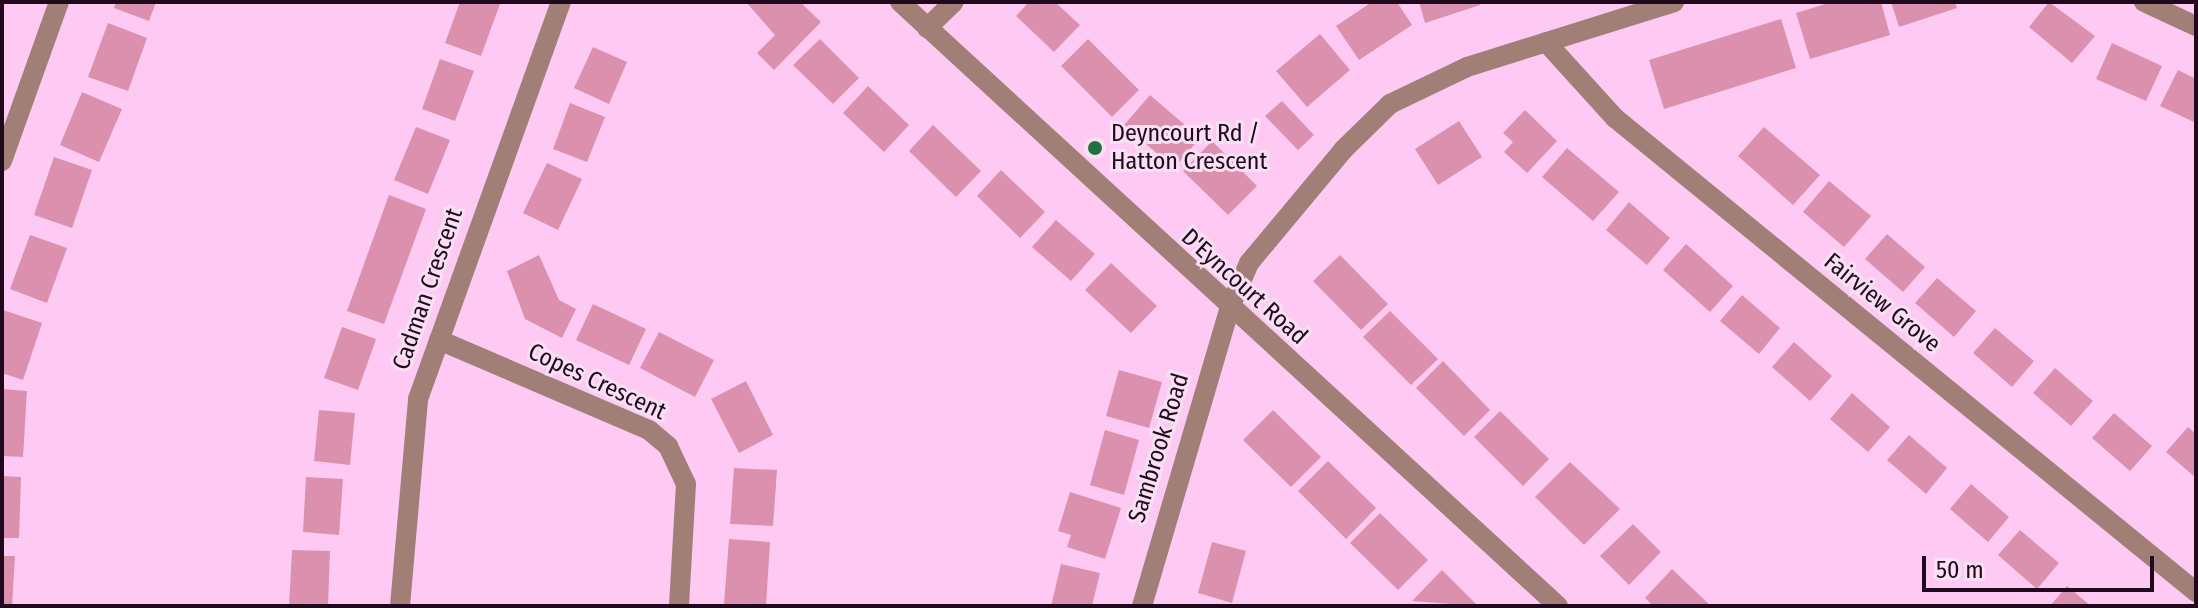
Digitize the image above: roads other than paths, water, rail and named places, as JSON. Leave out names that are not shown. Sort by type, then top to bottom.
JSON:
[{"type":"street","points":[[2,161],[59,2]]},
{"type":"street","name":"Cadman Crescent","points":[[400,606],[412,428],[439,340],[561,2]]},
{"type":"street","name":"D'Eyncourt Road","points":[[900,2],[1558,606]]},
{"type":"street","points":[[927,28],[954,2]]},
{"type":"street","name":"Sambrook Road","points":[[1142,606],[1230,307],[1249,263],[1390,104],[1467,67],[1674,2]]},
{"type":"street","points":[[2144,2],[2196,26]]},
{"type":"street","name":"Fairview Grove","points":[[1546,42],[1615,118],[2196,592]]},
{"type":"street","name":"Copes Crescent","points":[[439,340],[649,430],[668,446],[686,484],[679,606]]},
{"type":"place","name":"Deyncourt Rd / Hatton Crescent","points":[[1095,148]]}]
